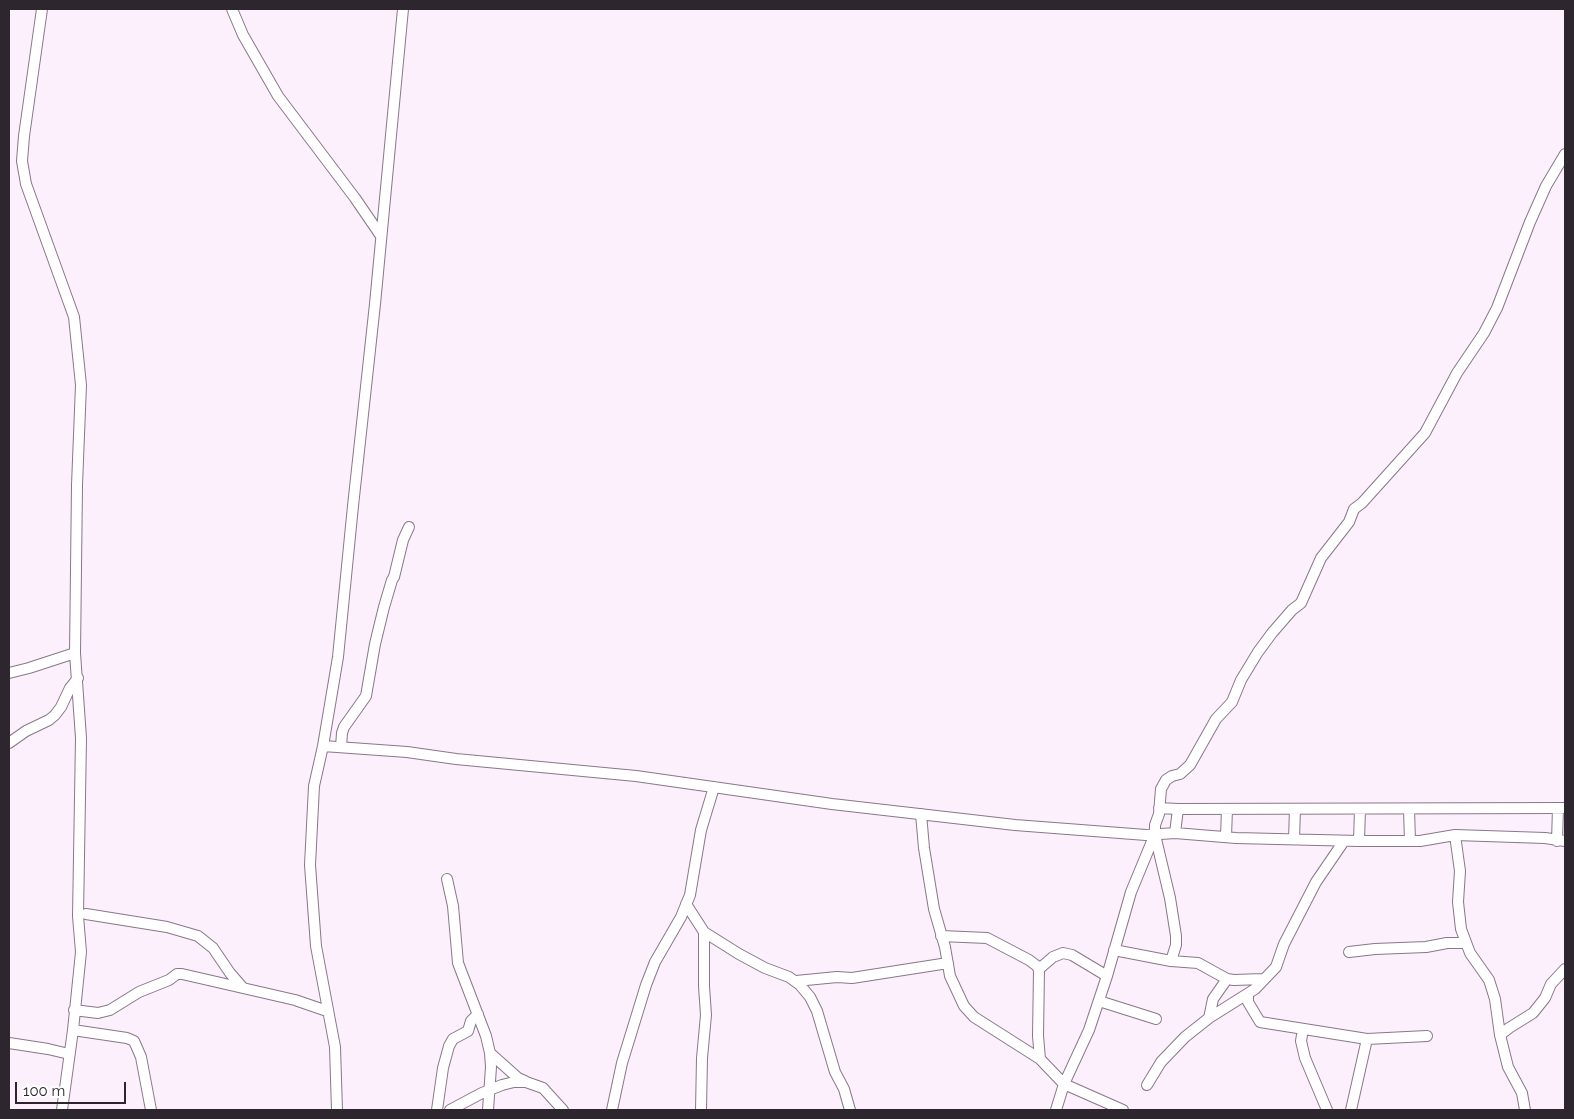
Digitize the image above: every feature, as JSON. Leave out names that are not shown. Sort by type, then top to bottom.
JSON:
[{"type":"street","points":[[42,9],[22,161],[26,184],[65,289],[76,329],[81,385],[77,485],[75,653],[81,738],[78,916],[80,952],[73,1030],[62,1110]]},
{"type":"street","points":[[232,9],[243,35],[278,96],[381,236]]},
{"type":"street","points":[[338,1110],[335,1047],[316,946],[310,865],[314,786],[323,746],[338,657],[395,104],[402,9]]},
{"type":"street","points":[[1171,962],[1176,945],[1176,936],[1170,898],[1155,834],[1161,789],[1166,780],[1180,774],[1190,765],[1216,719],[1232,702],[1241,680],[1258,652],[1292,610],[1301,603],[1321,558],[1349,522],[1354,509],[1362,503],[1425,433],[1457,373],[1484,333],[1497,308],[1530,222],[1546,186],[1565,154]]},
{"type":"street","points":[[341,747],[344,728],[366,696],[384,607],[403,540],[409,527]]},
{"type":"street","points":[[9,673],[75,653]]},
{"type":"street","points":[[9,743],[55,715],[70,688],[78,678]]},
{"type":"street","points":[[323,746],[636,776],[832,804],[1016,825],[1155,834],[1174,833],[1226,838],[1410,841],[1431,840],[1455,835],[1545,838],[1561,841],[1562,808],[1159,808]]},
{"type":"street","points":[[612,1110],[622,1063],[646,985],[655,962],[690,895],[701,830],[714,787]]},
{"type":"street","points":[[1174,833],[1178,809]]},
{"type":"street","points":[[1226,838],[1227,809]]},
{"type":"street","points":[[1294,839],[1295,809]]},
{"type":"street","points":[[1359,841],[1360,809]]},
{"type":"street","points":[[1409,809],[1410,841]]},
{"type":"street","points":[[921,814],[931,894],[950,976],[964,1006],[974,1017],[1040,1059],[1064,1084],[1123,1110]]},
{"type":"street","points":[[1056,1110],[1064,1084],[1089,1030],[1131,892],[1155,834]]},
{"type":"street","points":[[1455,835],[1460,871],[1458,902],[1461,929],[1470,953],[1489,980],[1495,999],[1500,1035],[1508,1067],[1522,1093],[1525,1110]]},
{"type":"street","points":[[1147,1085],[1169,1053],[1185,1037],[1209,1018],[1248,994],[1276,967],[1284,944],[1316,882],[1344,841]]},
{"type":"street","points":[[447,879],[454,906],[458,963],[478,1014],[490,1053],[488,1110]]},
{"type":"street","points":[[686,904],[704,932],[739,954],[796,981],[810,997],[850,1110]]},
{"type":"street","points":[[86,914],[167,927],[198,936],[213,948],[230,974],[243,988]]},
{"type":"street","points":[[702,1110],[702,1058],[706,1015],[704,932]]},
{"type":"street","points":[[941,936],[987,938],[1035,964],[1039,969],[1038,1036],[1040,1059]]},
{"type":"street","points":[[1348,952],[1426,947],[1465,942]]},
{"type":"street","points":[[1114,950],[1171,962],[1198,963],[1227,979],[1263,980]]},
{"type":"street","points":[[1039,969],[1053,957],[1063,953],[1072,955],[1107,976]]},
{"type":"street","points":[[796,981],[837,977],[852,978],[948,963]]},
{"type":"street","points":[[1500,1035],[1533,1013],[1545,998],[1551,984],[1565,969]]},
{"type":"street","points":[[74,1010],[98,1013],[110,1010],[139,992],[179,974],[295,1000],[327,1011]]},
{"type":"street","points":[[1209,1018],[1213,999],[1227,979]]},
{"type":"street","points":[[1248,994],[1248,1002],[1260,1022],[1367,1039],[1427,1036]]},
{"type":"street","points":[[1099,1001],[1156,1019]]},
{"type":"street","points":[[437,1110],[443,1068],[449,1046],[453,1039],[468,1031],[471,1020],[478,1014]]},
{"type":"street","points":[[1303,1029],[1302,1041],[1305,1058],[1327,1110]]},
{"type":"street","points":[[73,1030],[127,1038],[134,1042],[141,1057],[151,1110]]},
{"type":"street","points":[[1351,1110],[1367,1039]]},
{"type":"street","points":[[9,1043],[48,1048],[70,1054]]},
{"type":"street","points":[[490,1053],[518,1078],[543,1088],[564,1110]]},
{"type":"street","points":[[450,1110],[490,1090],[514,1082],[526,1082]]}]
